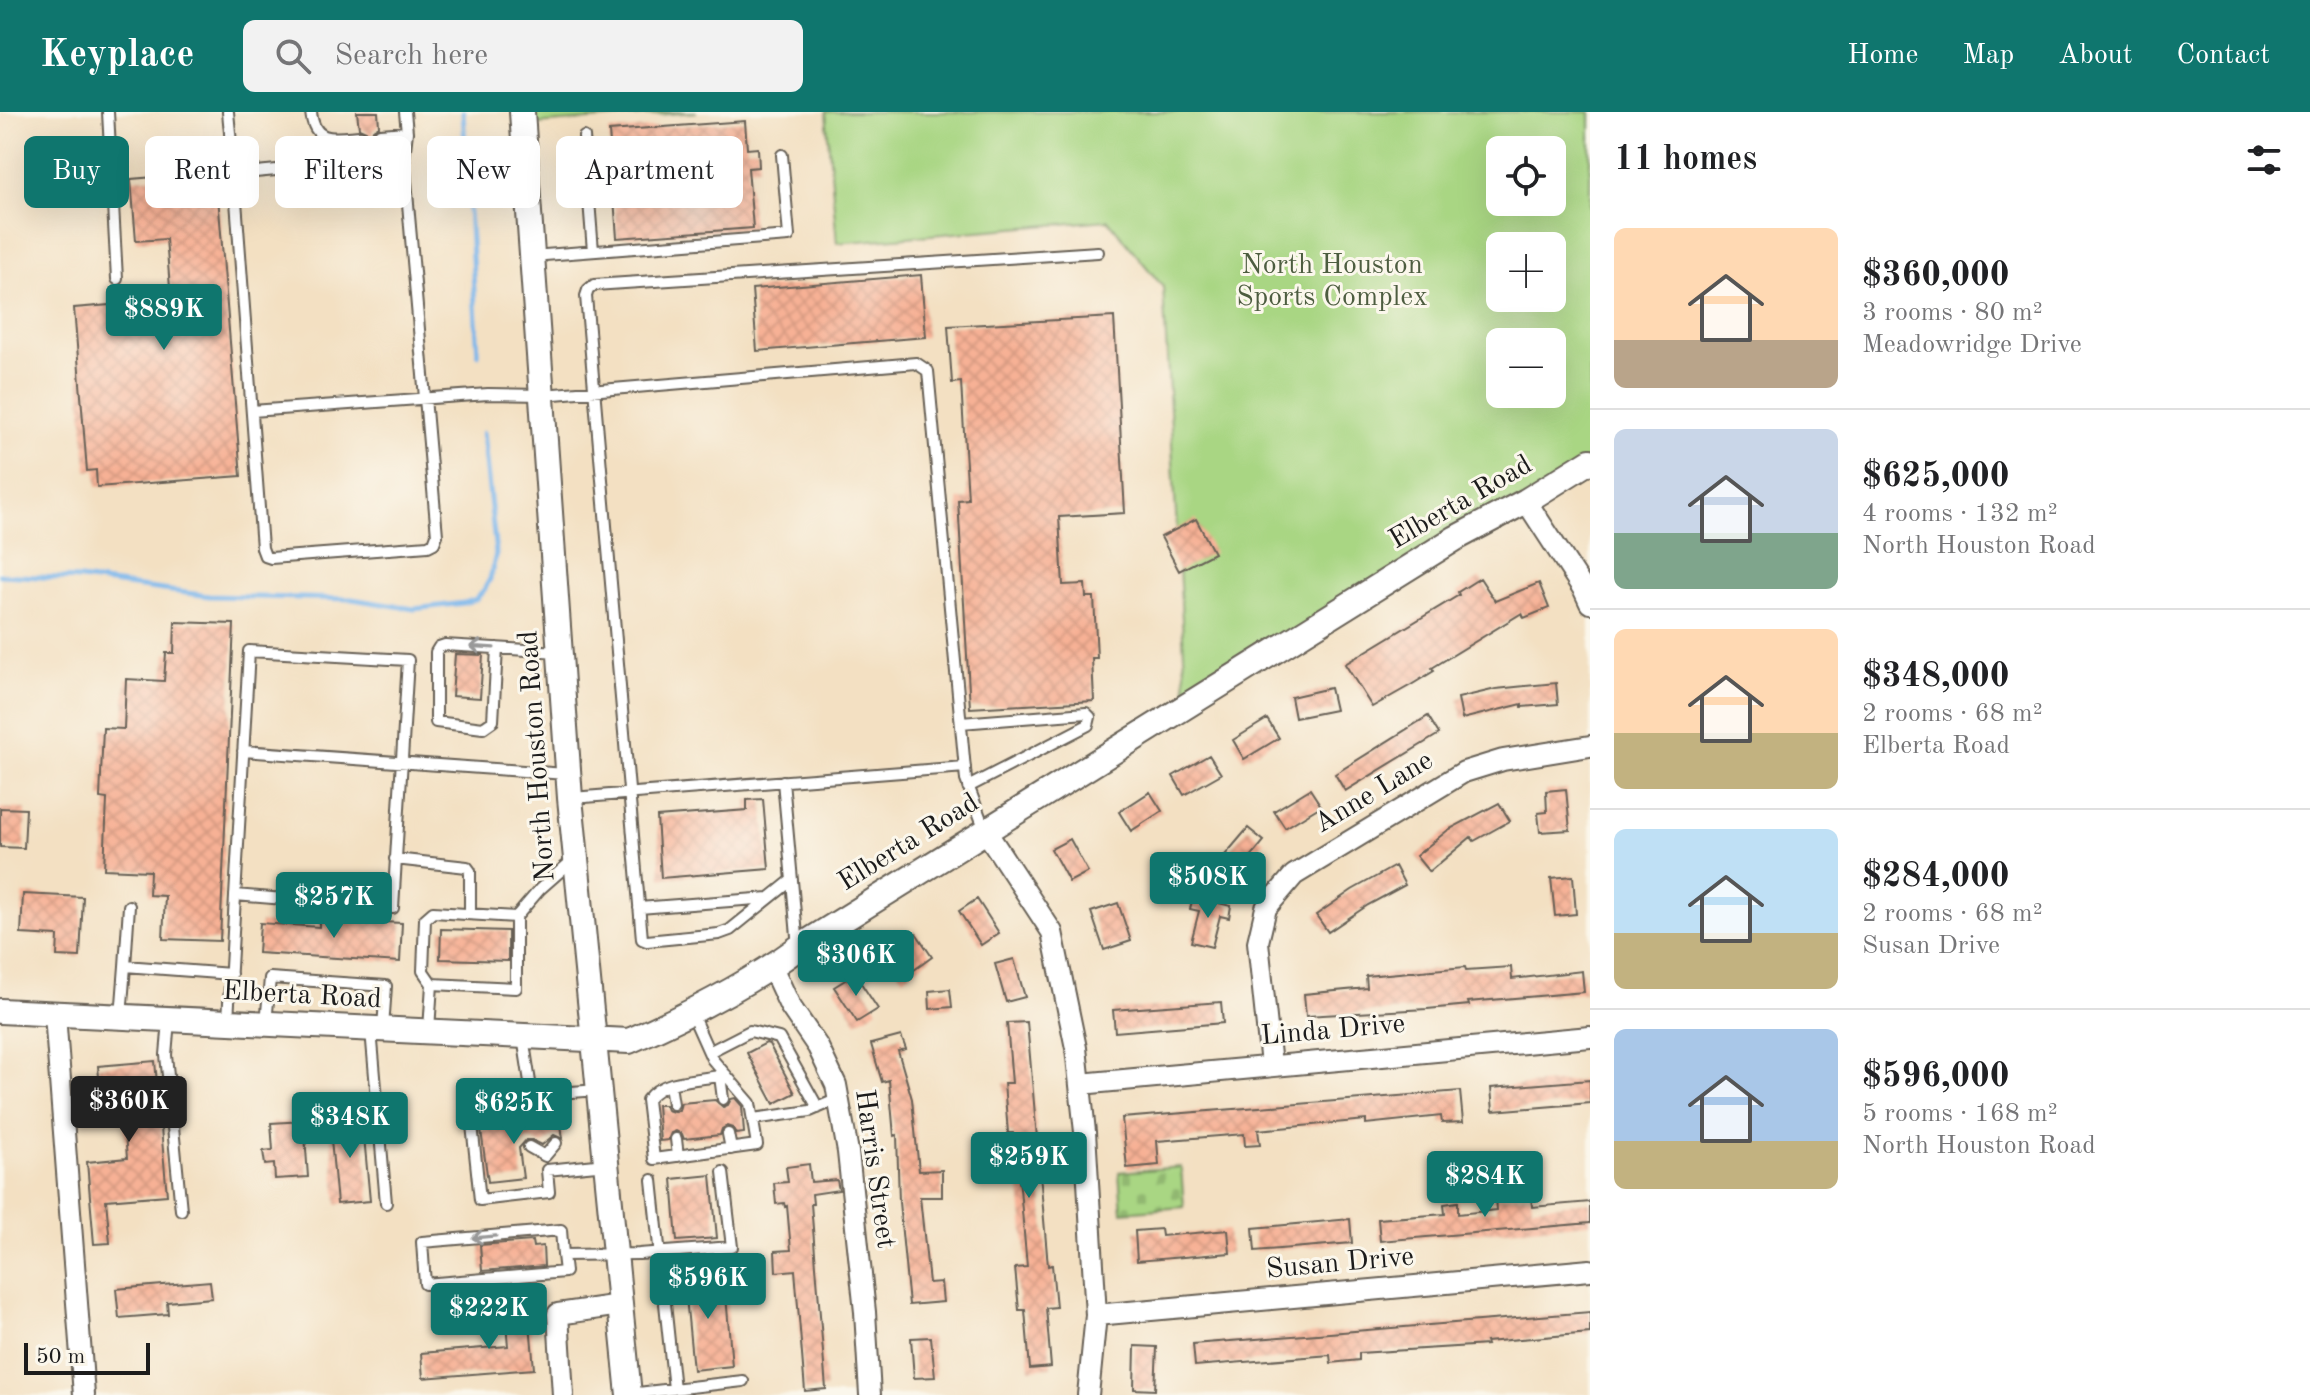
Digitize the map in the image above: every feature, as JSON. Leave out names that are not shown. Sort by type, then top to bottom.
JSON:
[{"type":"street","name":"North Houston Road","points":[[522,112],[569,786],[629,1394]]},
{"type":"street","name":"Elberta Road","points":[[0,1011],[629,1041],[691,1012],[772,967],[985,830],[1066,783],[1456,538],[1526,501],[1590,461]]},
{"type":"street","points":[[1526,501],[1590,603]]},
{"type":"street","name":"Anne Lane","points":[[1271,1065],[1258,942],[1266,908],[1294,875],[1464,772],[1503,760],[1590,746]]},
{"type":"street","points":[[985,830],[1052,932],[1063,978],[1080,1084],[1096,1315],[1088,1395]]},
{"type":"street","name":"Harris Street","points":[[772,967],[790,1006],[818,1047],[836,1085],[848,1152],[865,1312],[870,1395]]},
{"type":"street","points":[[55,1014],[84,1395]]},
{"type":"street","name":"Linda Drive","points":[[1080,1084],[1590,1037]]},
{"type":"street","name":"Susan Drive","points":[[1096,1315],[1590,1270]]},
{"type":"street","points":[[560,1395],[558,1314],[620,1305]]},
{"type":"lane","points":[[108,112],[117,279]]},
{"type":"lane","points":[[228,112],[230,136]]},
{"type":"lane","points":[[311,112],[312,125],[322,136]]},
{"type":"lane","points":[[405,112],[407,136]]},
{"type":"lane","points":[[380,134],[407,132]]},
{"type":"lane","points":[[532,256],[789,236],[782,155]]},
{"type":"lane","points":[[237,208],[262,548],[265,556],[271,558],[428,546],[434,543],[437,535],[408,208]]},
{"type":"lane","points":[[590,208],[593,251]]},
{"type":"lane","points":[[792,880],[730,930],[719,934],[642,939],[586,296],[588,290],[594,285],[1098,252]]},
{"type":"lane","points":[[252,411],[488,394],[543,395],[916,363],[928,371],[965,767],[968,787],[985,830]]},
{"type":"lane","points":[[497,648],[493,721],[483,728],[436,722],[436,652],[439,647],[445,645],[497,648],[560,653]]},
{"type":"lane","points":[[228,1022],[231,974],[235,895],[243,751],[249,651],[408,660],[393,908],[235,895]]},
{"type":"lane","points":[[961,723],[1086,713],[1090,717],[1088,725],[968,787]]},
{"type":"lane","points":[[243,751],[401,761],[629,793],[965,767]]},
{"type":"lane","points":[[783,781],[798,948]]},
{"type":"lane","points":[[432,984],[516,988],[516,917],[540,889],[576,858]]},
{"type":"lane","points":[[395,859],[467,867],[470,871],[470,914]]},
{"type":"lane","points":[[639,908],[770,897]]},
{"type":"lane","points":[[121,1017],[129,906]]},
{"type":"lane","points":[[429,1032],[432,984],[423,971],[425,919],[428,914],[516,917]]},
{"type":"lane","points":[[125,966],[231,974]]},
{"type":"lane","points":[[266,1024],[270,978],[386,986],[377,1030],[386,1203]]},
{"type":"lane","points":[[691,1012],[723,1076],[750,1103],[757,1145],[654,1159],[647,1100],[653,1091],[723,1076]]},
{"type":"lane","points":[[169,1020],[166,1055],[181,1210]]},
{"type":"lane","points":[[709,1052],[750,1031],[779,1038],[818,1108]]},
{"type":"lane","points":[[523,1037],[537,1115]]},
{"type":"lane","points":[[723,1076],[723,1099]]},
{"type":"lane","points":[[670,1085],[673,1104]]},
{"type":"lane","points":[[544,1150],[549,1192],[480,1200],[470,1106],[532,1095],[598,1090]]},
{"type":"lane","points":[[550,1094],[553,1113]]},
{"type":"lane","points":[[519,1097],[522,1117]]},
{"type":"lane","points":[[753,1119],[810,1111],[838,1099]]},
{"type":"lane","points":[[728,1134],[731,1149]]},
{"type":"lane","points":[[676,1139],[678,1156]]},
{"type":"lane","points":[[529,1147],[544,1150],[556,1143]]},
{"type":"lane","points":[[547,1170],[606,1164]]},
{"type":"lane","points":[[563,1255],[659,1253],[732,1247],[723,1172]]},
{"type":"lane","points":[[652,1180],[674,1389]]},
{"type":"lane","points":[[561,1230],[563,1255],[565,1272],[425,1284],[422,1242],[561,1230]]},
{"type":"lane","points":[[629,1394],[743,1381]]},
{"type":"green space","points":[[522,112],[697,112],[523,125]]},
{"type":"green space","name":"North Houston Sports Complex","points":[[826,112],[1590,112],[1590,459],[1187,707],[1163,287],[1108,220],[837,243]]},
{"type":"green space","points":[[1181,1167],[1184,1207],[1122,1212],[1119,1172]]},
{"type":"building","points":[[357,112],[378,112],[379,126],[373,130],[373,136],[368,136],[366,131],[359,128]]},
{"type":"building","points":[[745,121],[747,149],[758,148],[759,167],[748,168],[753,228],[617,238],[615,208],[743,208],[743,136],[609,136],[609,131]]},
{"type":"building","points":[[145,178],[145,208],[219,208],[241,476],[97,487],[96,470],[87,471],[74,308],[171,300],[166,239],[136,241],[131,179]]},
{"type":"building","points":[[921,275],[926,337],[757,351],[752,289]]},
{"type":"building","points":[[1114,317],[1125,513],[1059,517],[1063,585],[1085,584],[1086,597],[1094,597],[1097,658],[1092,658],[1094,701],[970,708],[958,500],[968,499],[961,382],[952,383],[948,326]]},
{"type":"building","points":[[1196,519],[1214,553],[1179,571],[1161,537]]},
{"type":"building","points":[[1480,578],[1495,601],[1539,583],[1549,608],[1524,618],[1522,613],[1432,668],[1434,671],[1372,707],[1345,664],[1459,595],[1458,592]]},
{"type":"building","points":[[175,622],[234,624],[220,941],[163,939],[165,896],[149,895],[150,871],[104,869],[107,799],[100,798],[103,728],[124,729],[126,679],[164,681],[166,653],[174,653]]},
{"type":"building","points":[[455,654],[483,655],[480,698],[452,696]]},
{"type":"building","points":[[1556,683],[1558,704],[1522,707],[1522,704],[1462,719],[1458,698],[1496,689]]},
{"type":"building","points":[[1330,688],[1335,710],[1295,718],[1291,697]]},
{"type":"building","points":[[1428,716],[1439,734],[1345,791],[1335,774]]},
{"type":"building","points":[[1267,719],[1279,738],[1244,759],[1233,740]]},
{"type":"building","points":[[1209,755],[1221,774],[1184,795],[1173,776]]},
{"type":"building","points":[[1310,789],[1321,806],[1285,828],[1274,811]]},
{"type":"building","points":[[1566,789],[1570,830],[1540,832],[1538,813],[1547,812],[1546,791]]},
{"type":"building","points":[[1150,792],[1162,811],[1131,831],[1119,812]]},
{"type":"building","points":[[763,799],[769,869],[661,878],[657,817],[747,810],[747,800]]},
{"type":"building","points":[[1499,803],[1510,821],[1474,841],[1471,837],[1429,872],[1416,856],[1448,830]]},
{"type":"building","points":[[0,808],[26,809],[24,848],[0,847]]},
{"type":"building","points":[[1248,828],[1264,841],[1236,875],[1220,861]]},
{"type":"building","points":[[1070,839],[1088,872],[1069,882],[1051,849]]},
{"type":"building","points":[[1395,866],[1405,885],[1328,932],[1316,915]]},
{"type":"building","points":[[1573,876],[1576,914],[1555,916],[1551,878]]},
{"type":"building","points":[[23,894],[83,897],[80,957],[57,956],[58,936],[21,934]]},
{"type":"building","points":[[1193,897],[1231,906],[1229,918],[1220,916],[1212,947],[1191,942],[1199,911],[1190,909]]},
{"type":"building","points":[[977,899],[999,933],[981,945],[959,911]]},
{"type":"building","points":[[1118,903],[1131,941],[1104,950],[1091,912]]},
{"type":"building","points":[[319,919],[402,923],[400,962],[258,953],[260,923],[319,927]]},
{"type":"building","points":[[441,929],[508,931],[508,961],[440,959]]},
{"type":"building","points":[[916,933],[932,957],[903,978],[886,954]]},
{"type":"building","points":[[1014,959],[1025,997],[1006,1002],[995,964]]},
{"type":"building","points":[[1465,967],[1466,970],[1511,967],[1512,979],[1582,971],[1584,992],[1468,1002],[1469,1005],[1427,1009],[1306,1016],[1304,994],[1367,988],[1366,976]]},
{"type":"building","points":[[855,974],[878,1009],[857,1022],[834,987]]},
{"type":"building","points":[[950,989],[952,1007],[930,1009],[929,991]]},
{"type":"building","points":[[1221,1002],[1223,1023],[1115,1032],[1113,1010]]},
{"type":"building","points":[[1027,1022],[1048,1266],[1052,1265],[1056,1307],[1046,1308],[1051,1367],[1030,1369],[1025,1310],[1019,1310],[1015,1268],[1027,1267],[1020,1188],[1013,1133],[1008,1133],[1004,1083],[1012,1083],[1007,1023]]},
{"type":"building","points":[[901,1036],[906,1049],[898,1051],[912,1099],[919,1171],[942,1170],[942,1197],[920,1197],[929,1283],[941,1282],[943,1302],[909,1305],[899,1202],[897,1135],[894,1136],[889,1080],[882,1082],[871,1044]]},
{"type":"building","points":[[766,1043],[795,1093],[774,1104],[747,1053]]},
{"type":"building","points":[[155,1061],[167,1195],[106,1200],[110,1243],[94,1244],[87,1162],[127,1158],[122,1097],[101,1099],[98,1066]]},
{"type":"building","points":[[1590,1080],[1590,1103],[1493,1111],[1491,1088]]},
{"type":"building","points":[[1460,1091],[1463,1122],[1442,1123],[1441,1116],[1258,1130],[1260,1145],[1245,1146],[1244,1134],[1157,1141],[1159,1165],[1127,1168],[1122,1118]]},
{"type":"building","points":[[735,1098],[742,1106],[744,1133],[736,1134],[733,1128],[727,1126],[720,1135],[684,1139],[676,1131],[671,1133],[668,1140],[660,1141],[657,1105],[665,1105],[667,1110],[673,1112],[679,1110],[681,1103],[715,1100],[723,1107]]},
{"type":"building","points":[[545,1114],[551,1121],[560,1117],[563,1139],[554,1135],[542,1145],[526,1140],[519,1148],[523,1178],[488,1182],[481,1130],[514,1122],[514,1118],[520,1125],[526,1124],[530,1118],[538,1123]]},
{"type":"building","points":[[362,1115],[370,1201],[337,1204],[329,1118]]},
{"type":"building","points":[[304,1121],[308,1177],[275,1179],[274,1164],[265,1165],[263,1151],[273,1150],[271,1123]]},
{"type":"building","points":[[809,1164],[811,1182],[837,1180],[839,1190],[812,1194],[826,1389],[805,1391],[795,1270],[776,1272],[775,1251],[791,1250],[787,1206],[784,1203],[776,1204],[774,1183],[788,1182],[786,1167]]},
{"type":"building","points":[[711,1175],[717,1238],[677,1241],[672,1179]]},
{"type":"building","points":[[1531,1195],[1532,1207],[1590,1202],[1590,1223],[1380,1241],[1378,1219],[1445,1214],[1444,1204],[1458,1202],[1458,1214],[1496,1210],[1495,1198]]},
{"type":"building","points":[[1350,1219],[1352,1243],[1255,1251],[1253,1228]]},
{"type":"building","points":[[1161,1229],[1162,1236],[1228,1230],[1230,1253],[1137,1261],[1135,1231]]},
{"type":"building","points":[[532,1241],[533,1247],[543,1246],[544,1266],[482,1271],[480,1245]]},
{"type":"building","points":[[724,1272],[732,1366],[693,1370],[684,1276]]},
{"type":"building","points":[[210,1281],[212,1298],[167,1302],[168,1314],[119,1318],[116,1289]]},
{"type":"building","points":[[528,1300],[534,1369],[423,1378],[421,1353],[508,1346],[504,1302]]},
{"type":"building","points":[[1590,1312],[1590,1333],[1486,1342],[1487,1345],[1359,1353],[1359,1360],[1331,1363],[1330,1355],[1195,1366],[1193,1344]]},
{"type":"building","points":[[931,1337],[935,1377],[914,1378],[911,1338]]},
{"type":"building","points":[[1135,1346],[1157,1347],[1155,1390],[1134,1389]]},
{"type":"waterway","points":[[463,112],[478,354]]},
{"type":"waterway","points":[[0,575],[80,579],[209,596],[352,599],[414,609],[464,603],[476,599],[484,590],[496,554],[483,433]]}]
